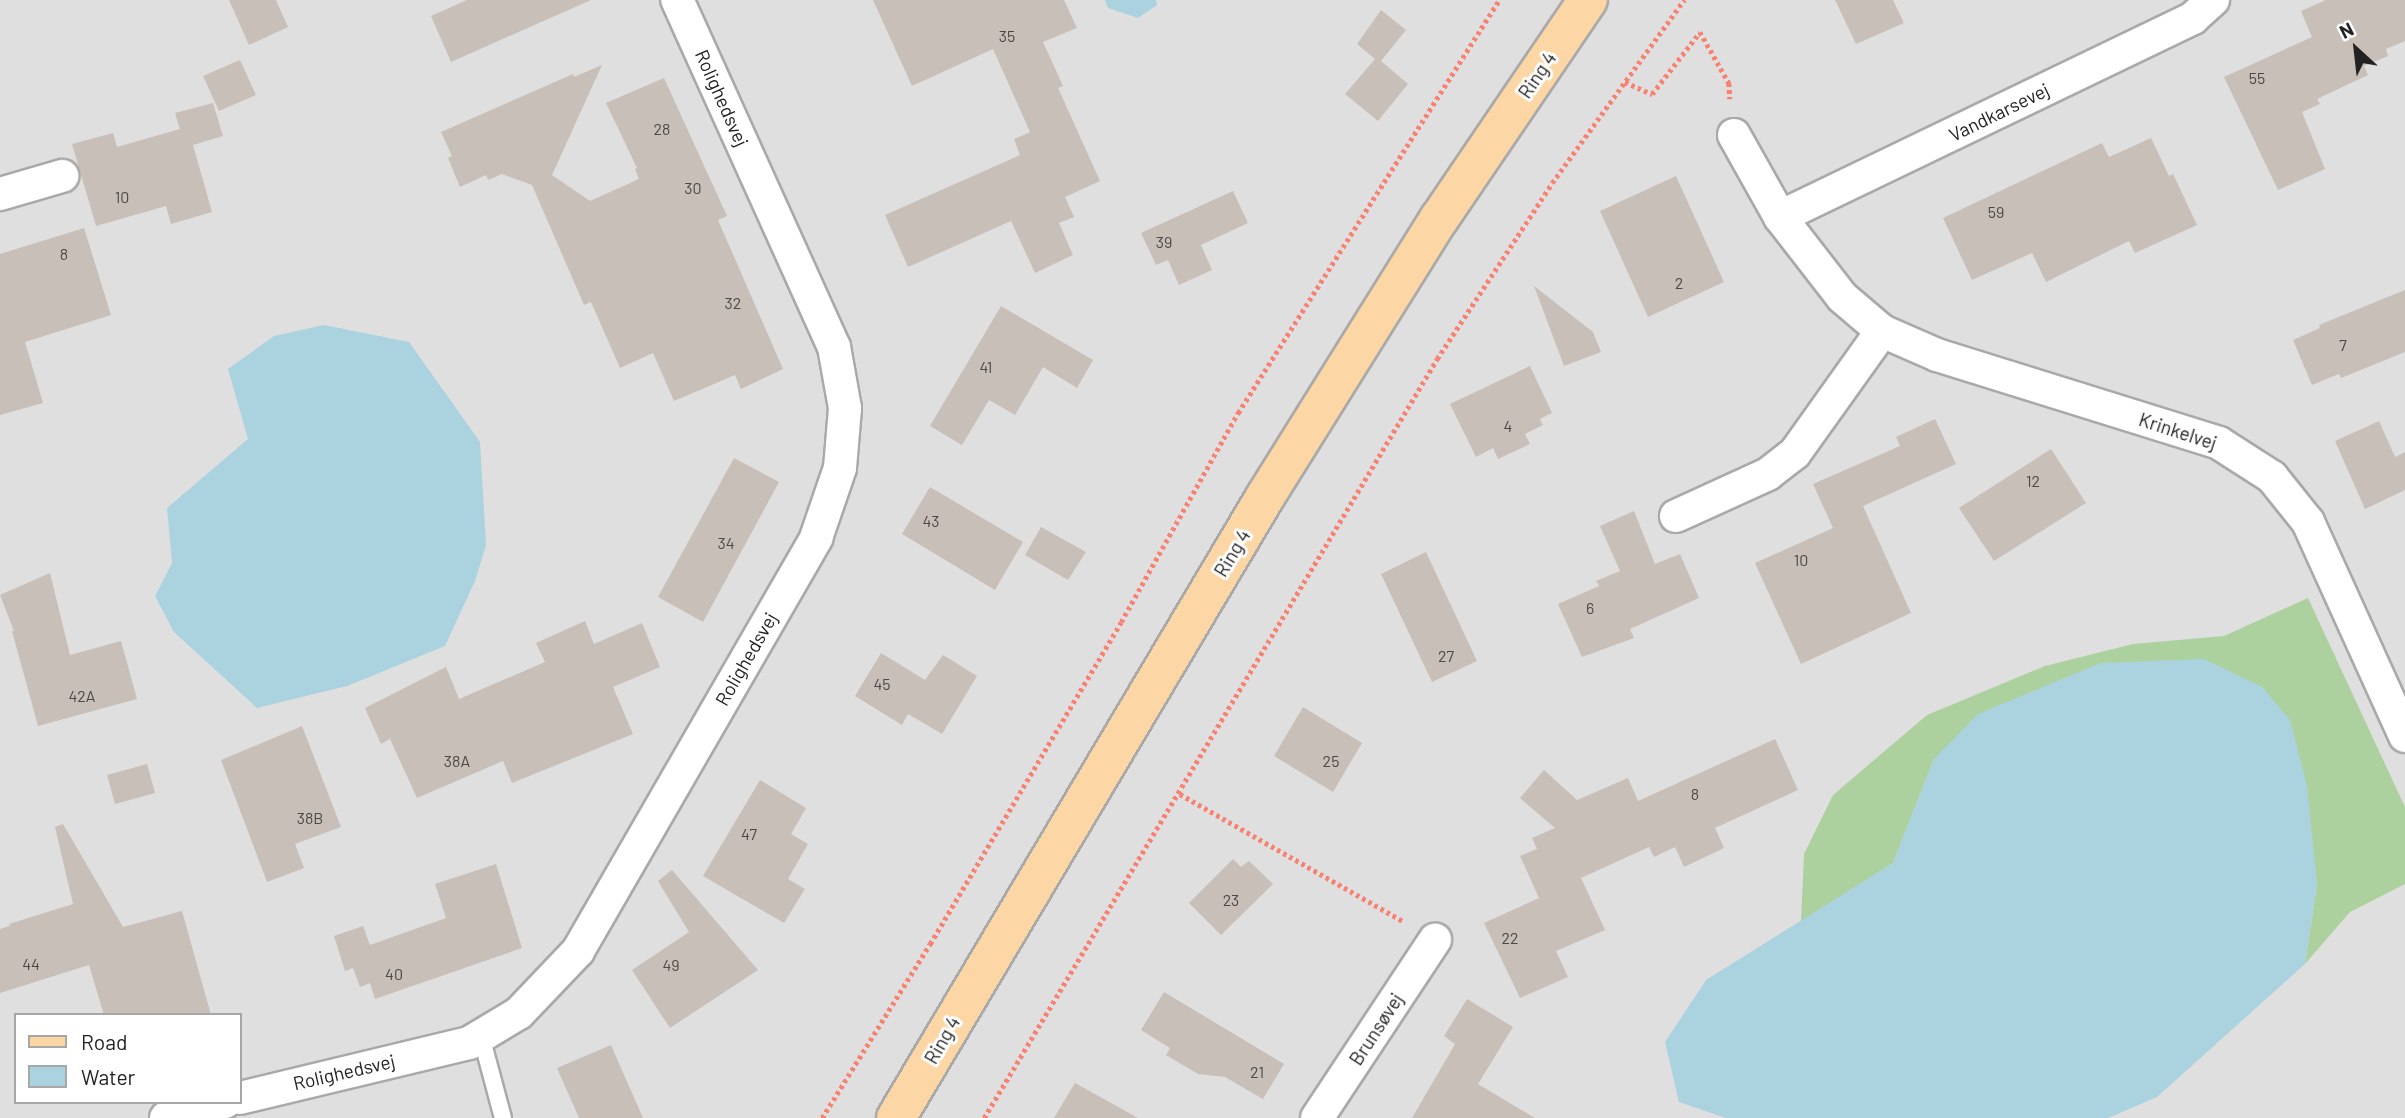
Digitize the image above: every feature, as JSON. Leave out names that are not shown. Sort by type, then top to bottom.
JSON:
[{"type":"main road","name":"Ring 4","points":[[896,1118],[1265,498],[1439,219],[1588,0]]},
{"type":"street","name":"Rolighedsvej","points":[[242,1098],[469,1043],[519,1013],[578,951],[816,537],[840,468],[845,408],[834,347],[677,0]]},
{"type":"street","name":"Vandkarsevej","points":[[1780,217],[2193,19],[2213,0]]},
{"type":"street","name":"Krinkelvej","points":[[1734,135],[1780,217],[1842,297],[1882,331],[1937,355],[2219,443],[2272,477],[2308,522],[2405,736]]},
{"type":"street","points":[[0,194],[62,176]]},
{"type":"street","points":[[1676,516],[1768,474],[1795,453],[1882,331]]},
{"type":"street","name":"Brunsøvej","points":[[1317,1118],[1435,940]]},
{"type":"street","points":[[166,1118],[218,1104]]},
{"type":"lane","points":[[481,1035],[503,1118]]},
{"type":"path","points":[[822,1118],[937,932],[1114,634],[1238,413],[1499,0]]},
{"type":"path","points":[[984,1118],[1180,794],[1437,359],[1552,183],[1684,0]]},
{"type":"path","points":[[1625,82],[1652,94],[1700,32],[1728,83],[1734,135]]},
{"type":"path","points":[[1180,794],[1435,940]]},
{"type":"shaded area","points":[[0,0],[2405,0],[2405,1118],[0,1118]]},
{"type":"green space","points":[[2308,598],[2405,807],[2405,884],[2350,912],[2305,964],[2317,884],[1934,759],[1893,863],[1801,922],[1804,854],[1833,795],[1927,715],[2045,666],[2133,644],[2224,636]]},
{"type":"water","points":[[1105,0],[1156,0],[1157,5],[1138,18],[1108,8]]},
{"type":"water","points":[[324,325],[409,342],[480,442],[486,545],[475,581],[445,646],[347,686],[257,708],[174,632],[155,596],[172,563],[167,508],[248,439],[228,369],[274,336]]},
{"type":"water","points":[[2204,659],[2262,687],[2290,720],[2307,786],[2317,884],[2305,964],[2157,1097],[2108,1118],[1726,1118],[1679,1102],[1665,1042],[1706,980],[1893,863],[1934,759],[1978,714],[2101,663]]},
{"type":"building","points":[[229,0],[276,0],[288,27],[249,45]]},
{"type":"building","points":[[467,0],[591,0],[451,62],[431,16]]},
{"type":"building","points":[[873,0],[1064,0],[1077,28],[1043,42],[1063,86],[1058,88],[1100,181],[1065,197],[1074,217],[1059,223],[1073,255],[1035,273],[1011,221],[908,267],[885,215],[1020,155],[1014,139],[1030,132],[993,49],[912,86]]},
{"type":"building","points":[[1835,0],[1893,0],[1904,23],[1856,44]]},
{"type":"building","points":[[2326,0],[2405,0],[2405,41],[2386,49],[2388,56],[2364,66],[2368,75],[2317,99],[2320,104],[2302,112],[2325,169],[2278,190],[2224,77],[2312,37],[2301,11]]},
{"type":"building","points":[[1381,10],[1406,30],[1381,61],[1408,84],[1378,121],[1345,94],[1375,59],[1357,44]]},
{"type":"building","points":[[240,60],[256,95],[219,111],[203,76]]},
{"type":"building","points":[[602,65],[552,175],[590,201],[639,179],[635,169],[637,168],[606,103],[664,78],[727,216],[718,220],[783,369],[741,389],[735,375],[674,401],[653,353],[620,368],[591,302],[584,305],[532,185],[502,174],[488,180],[486,175],[460,187],[448,158],[452,156],[441,132],[573,74],[574,77]]},
{"type":"building","points":[[213,103],[223,136],[193,145],[212,212],[171,224],[166,206],[96,226],[72,144],[113,133],[117,147],[180,129],[175,113]]},
{"type":"building","points":[[2151,138],[2169,176],[2173,174],[2197,225],[2135,253],[2129,241],[2046,282],[2032,253],[1972,280],[1943,218],[2102,143],[2109,157]]},
{"type":"building","points":[[1676,176],[1724,282],[1648,317],[1600,211]]},
{"type":"building","points":[[1233,191],[1248,223],[1201,245],[1212,270],[1179,285],[1168,260],[1156,265],[1141,233]]},
{"type":"building","points":[[84,228],[111,315],[25,342],[43,403],[0,415],[0,254]]},
{"type":"building","points":[[1534,286],[1593,332],[1601,352],[1564,366]]},
{"type":"building","points":[[2405,290],[2405,352],[2341,378],[2339,374],[2312,385],[2293,340],[2320,328],[2319,325]]},
{"type":"building","points":[[1001,306],[1093,360],[1077,388],[1043,367],[1015,415],[989,400],[962,445],[930,426]]},
{"type":"building","points":[[1530,366],[1552,413],[1540,419],[1543,425],[1525,434],[1530,444],[1498,459],[1493,448],[1476,457],[1450,404]]},
{"type":"building","points":[[1935,419],[1956,464],[1863,506],[1911,613],[1801,664],[1755,563],[1833,528],[1813,484],[1900,446],[1896,437]]},
{"type":"building","points":[[2379,421],[2395,457],[2405,452],[2405,490],[2365,509],[2335,441]]},
{"type":"building","points":[[2051,449],[2086,503],[1994,561],[1959,508]]},
{"type":"building","points":[[734,458],[779,482],[703,622],[658,597]]},
{"type":"building","points":[[930,487],[1023,542],[995,590],[902,534]]},
{"type":"building","points":[[1634,511],[1655,564],[1680,554],[1699,598],[1630,629],[1634,638],[1582,657],[1558,604],[1599,586],[1596,581],[1620,571],[1600,526]]},
{"type":"building","points":[[1041,527],[1086,552],[1068,580],[1025,555]]},
{"type":"building","points":[[1426,552],[1477,661],[1432,682],[1381,574]]},
{"type":"building","points":[[50,573],[70,655],[121,641],[137,699],[38,726],[14,631],[0,595]]},
{"type":"building","points":[[585,621],[594,644],[642,623],[660,667],[613,687],[633,734],[512,783],[503,761],[417,798],[390,739],[381,744],[365,708],[446,667],[459,699],[545,662],[536,643]]},
{"type":"building","points":[[881,653],[925,680],[943,655],[977,676],[942,734],[908,714],[902,725],[855,696]]},
{"type":"building","points":[[1303,707],[1362,743],[1333,792],[1274,756]]},
{"type":"building","points":[[302,726],[341,827],[295,844],[304,868],[267,882],[221,760]]},
{"type":"building","points":[[1775,739],[1798,790],[1715,828],[1724,848],[1684,867],[1675,847],[1654,857],[1649,847],[1581,878],[1605,930],[1556,951],[1568,977],[1520,998],[1484,923],[1539,898],[1520,856],[1537,849],[1532,838],[1555,828],[1520,798],[1544,770],[1577,800],[1628,778],[1638,801]]},
{"type":"building","points":[[147,764],[155,793],[115,804],[107,775]]},
{"type":"building","points":[[760,780],[806,808],[791,834],[808,844],[788,879],[805,889],[784,923],[703,876]]},
{"type":"building","points":[[63,824],[123,927],[182,911],[210,1013],[103,1013],[89,965],[0,993],[0,929],[73,904],[55,827]]},
{"type":"building","points":[[1233,859],[1241,867],[1249,861],[1273,884],[1221,935],[1189,903]]},
{"type":"building","points":[[496,864],[522,948],[375,999],[370,983],[360,987],[353,968],[345,971],[334,936],[363,926],[370,945],[446,918],[435,884]]},
{"type":"building","points":[[672,870],[758,970],[670,1028],[632,970],[689,932],[658,881]]},
{"type":"building","points":[[1164,992],[1284,1064],[1263,1099],[1225,1077],[1198,1074],[1166,1055],[1170,1048],[1141,1030]]},
{"type":"building","points":[[1467,999],[1513,1027],[1478,1084],[1535,1118],[1412,1118],[1455,1044],[1444,1036]]},
{"type":"building","points":[[611,1045],[643,1118],[579,1118],[557,1068]]},
{"type":"building","points":[[1075,1083],[1138,1118],[1054,1118]]}]
